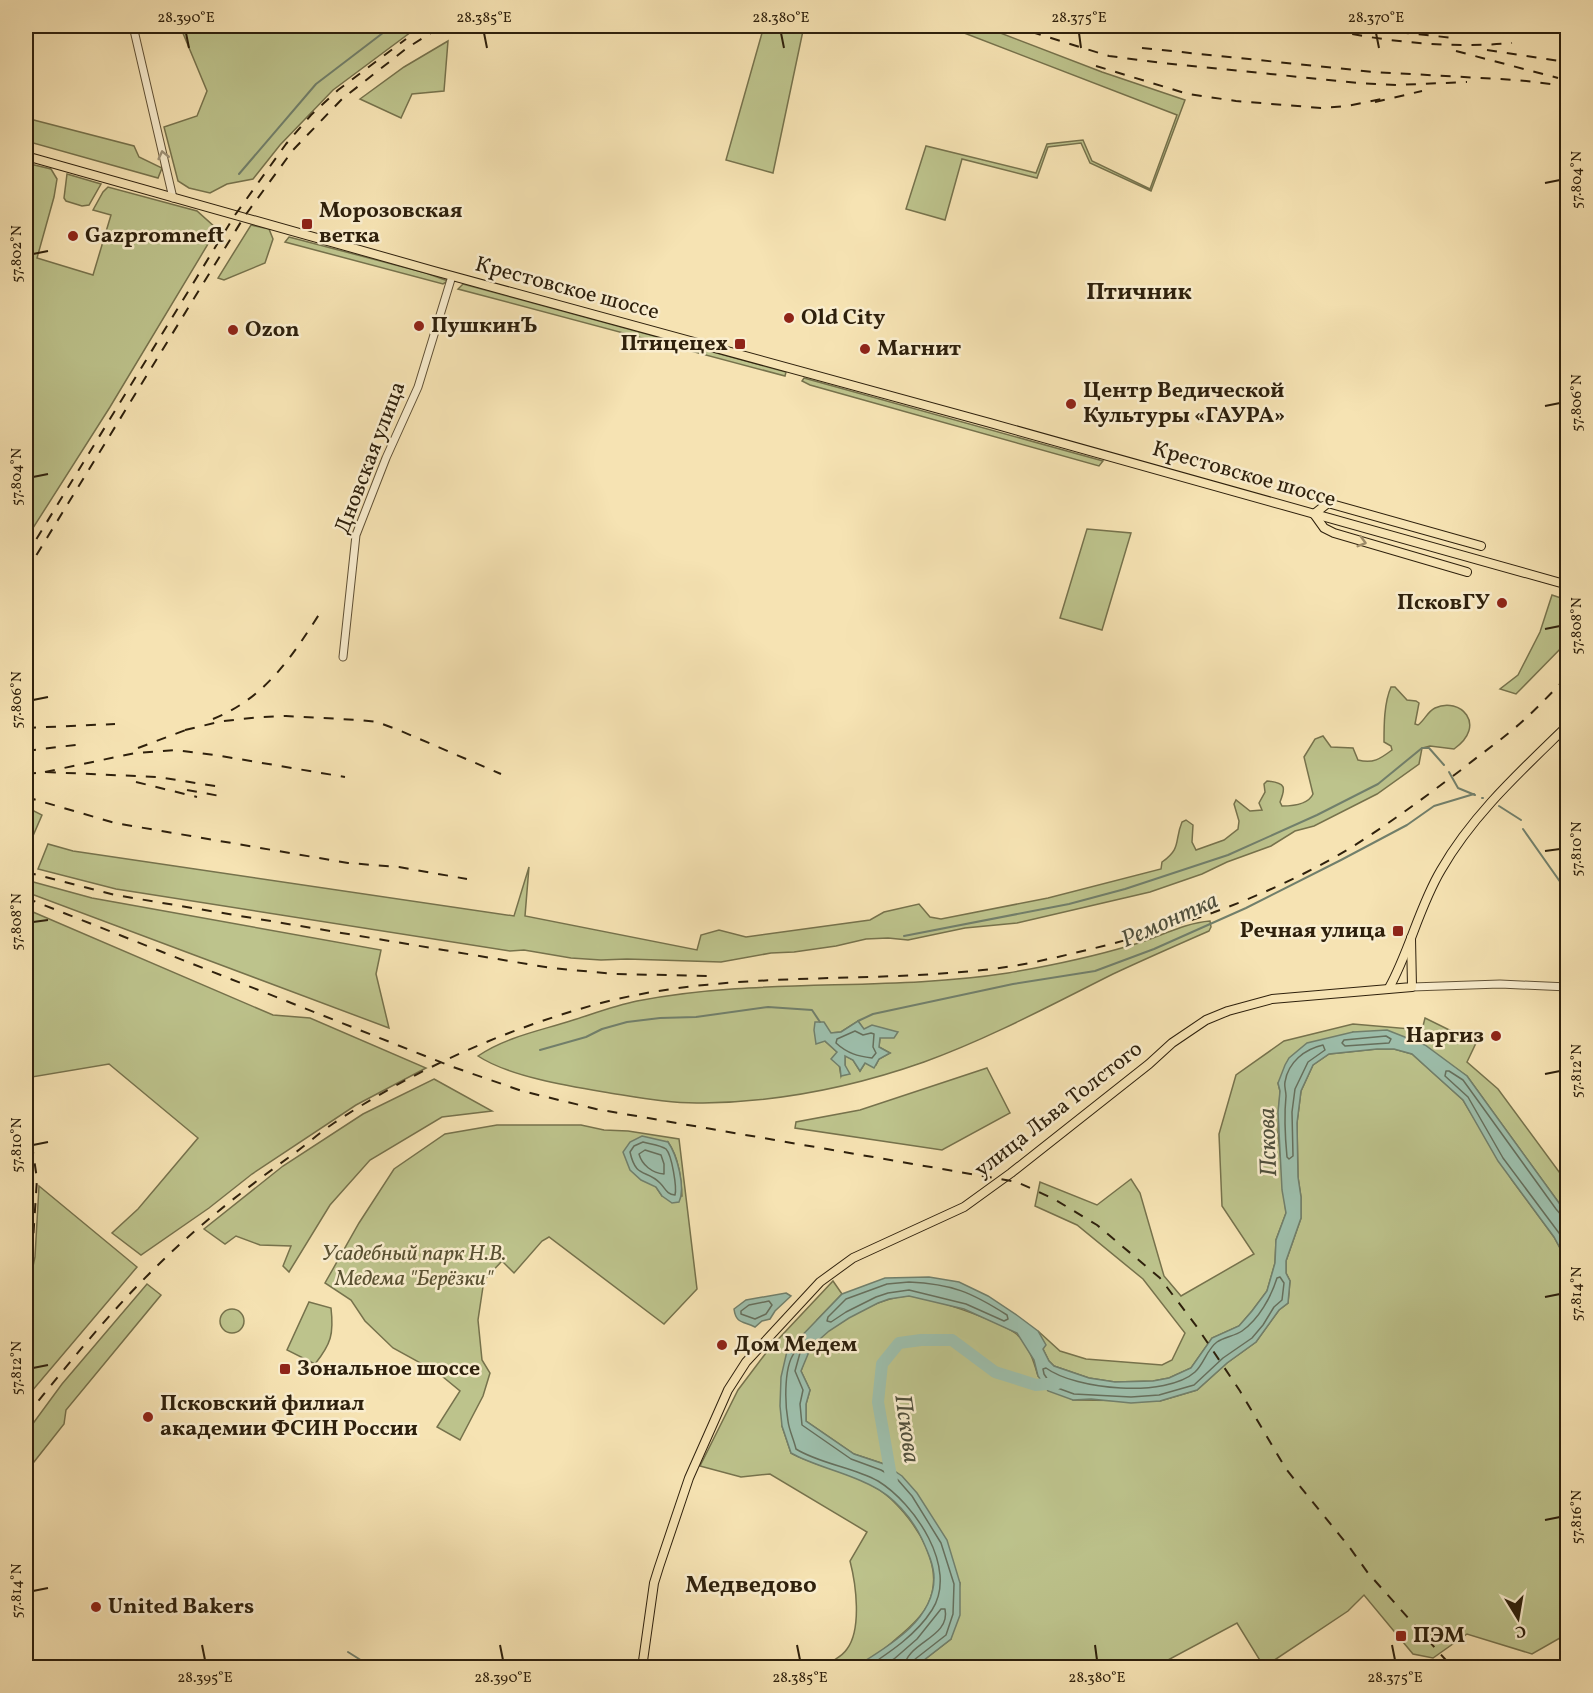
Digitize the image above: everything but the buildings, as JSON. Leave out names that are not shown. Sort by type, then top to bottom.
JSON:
[{"type":"main road","name":"Крестовское шоссе","points":[[26,156],[1568,585]]},
{"type":"main road","points":[[1467,572],[1334,534],[1324,528],[1314,514],[1328,503],[1481,546]]},
{"type":"main road","points":[[1389,987],[1399,970],[1428,894],[1442,868],[1468,830],[1507,784],[1568,724]]},
{"type":"main road","points":[[1411,938],[1412,987]]},
{"type":"main road","name":"улица Льва Толстого","points":[[642,1668],[654,1582],[689,1478],[728,1390],[736,1376],[778,1325],[831,1273],[853,1257],[964,1207],[1020,1166],[1149,1064],[1172,1043],[1206,1020],[1228,1011],[1272,999],[1389,987],[1412,987]]},
{"type":"street","points":[[133,26],[174,198]]},
{"type":"street","name":"Дновская улица","points":[[343,657],[356,535],[418,387],[452,276]]},
{"type":"street","name":"улица Льва Толстого","points":[[1412,987],[1500,984],[1568,987]]},
{"type":"green space","points":[[180,26],[419,26],[333,90],[280,145],[253,179],[227,184],[210,193],[189,188],[178,181],[164,127],[197,116],[207,91]]},
{"type":"green space","points":[[764,26],[804,26],[773,173],[726,160]]},
{"type":"green space","points":[[946,26],[982,26],[1102,72],[1185,100],[1151,191],[1090,163],[1081,143],[1048,147],[1037,178],[962,159],[945,220],[906,209],[926,146],[1036,173],[1047,144],[1083,140],[1092,161],[1150,189],[1177,115]]},
{"type":"green space","points":[[448,41],[444,91],[412,94],[401,118],[360,99],[404,67]]},
{"type":"green space","points":[[26,118],[134,146],[139,157],[162,168],[158,178],[26,141]]},
{"type":"green space","points":[[26,163],[51,169],[57,179],[37,258],[93,275],[111,215],[93,210],[108,187],[197,211],[217,229],[110,407],[26,539]]},
{"type":"green space","points":[[67,174],[101,184],[89,205],[82,206],[66,201],[64,198]]},
{"type":"green space","points":[[251,225],[269,229],[273,239],[265,263],[224,280],[218,278]]},
{"type":"green space","points":[[289,237],[426,273],[448,281],[443,284],[285,242]]},
{"type":"green space","points":[[463,284],[786,372],[785,376],[458,289]]},
{"type":"green space","points":[[804,378],[1103,461],[1099,466],[810,385],[802,381]]},
{"type":"green space","points":[[1087,529],[1131,533],[1102,630],[1060,618]]},
{"type":"green space","points":[[1552,595],[1567,600],[1567,642],[1516,694],[1500,689],[1518,675],[1540,632]]},
{"type":"green space","points":[[1391,687],[1395,687],[1407,700],[1419,703],[1415,724],[1418,725],[1435,708],[1444,705],[1461,709],[1470,722],[1469,731],[1464,740],[1454,749],[1430,746],[1422,748],[1419,764],[1377,794],[1314,826],[1295,831],[1271,846],[1202,874],[1150,892],[1017,923],[965,928],[908,940],[866,939],[836,946],[771,953],[721,962],[571,958],[524,950],[510,951],[116,889],[38,869],[48,844],[73,851],[514,916],[529,867],[525,916],[697,950],[701,935],[719,930],[746,937],[870,920],[884,912],[919,904],[930,917],[941,919],[1048,898],[1161,869],[1162,862],[1175,848],[1182,822],[1186,820],[1193,825],[1192,842],[1196,850],[1224,840],[1238,829],[1239,821],[1234,804],[1236,800],[1250,811],[1262,810],[1259,803],[1265,792],[1264,784],[1267,781],[1278,783],[1283,787],[1280,802],[1282,806],[1308,801],[1313,794],[1304,757],[1315,739],[1323,736],[1331,747],[1353,748],[1358,760],[1363,761],[1376,760],[1392,750],[1391,746],[1384,742],[1384,721]]},
{"type":"green space","points":[[26,807],[42,815],[26,852]]},
{"type":"green space","points":[[26,880],[92,898],[381,950],[376,974],[389,1028],[26,892]]},
{"type":"green space","points":[[26,909],[273,1015],[310,1018],[426,1068],[356,1105],[252,1174],[209,1208],[141,1255],[112,1233],[138,1209],[198,1138],[109,1064],[32,1077],[26,1061]]},
{"type":"green space","points":[[1210,921],[1209,931],[1113,974],[973,1042],[897,1071],[815,1092],[731,1102],[666,1101],[589,1090],[522,1075],[478,1056],[499,1044],[521,1036],[637,1001],[729,989],[915,982],[1008,973],[1102,953],[1200,922]],"holes":[[[858,1021],[864,1030],[880,1038],[879,1047],[890,1053],[879,1059],[876,1065],[865,1063],[860,1071],[853,1060],[845,1055],[845,1065],[841,1076],[837,1052],[825,1041],[830,1033],[841,1032]]]},
{"type":"green space","points":[[1425,1018],[1476,1043],[1467,1062],[1498,1089],[1568,1184],[1567,1214],[1467,1076],[1449,1064],[1353,1032],[1278,1083],[1280,1091],[1278,1133],[1286,1213],[1276,1240],[1275,1263],[1267,1291],[1239,1326],[1212,1338],[1191,1368],[1169,1378],[1153,1381],[1115,1382],[1089,1378],[1054,1366],[1049,1361],[1038,1331],[1060,1351],[1086,1359],[1162,1365],[1172,1360],[1185,1333],[1143,1279],[1077,1225],[1035,1206],[1040,1182],[1097,1205],[1131,1179],[1140,1193],[1164,1276],[1181,1296],[1254,1254],[1222,1206],[1219,1134],[1236,1075],[1284,1041],[1353,1024],[1422,1030]]},
{"type":"green space","points":[[1394,1049],[1412,1054],[1463,1100],[1512,1180],[1554,1237],[1567,1261],[1567,1634],[1532,1654],[1467,1634],[1433,1658],[1413,1654],[1364,1595],[1348,1611],[1264,1667],[1237,1623],[1155,1667],[915,1667],[951,1639],[960,1583],[884,1464],[854,1454],[806,1421],[806,1404],[810,1390],[801,1371],[810,1348],[831,1329],[856,1313],[883,1301],[908,1296],[962,1310],[1015,1333],[1027,1347],[1038,1376],[1073,1400],[1160,1401],[1197,1390],[1227,1363],[1256,1342],[1279,1310],[1288,1303],[1290,1281],[1286,1273],[1286,1261],[1301,1218],[1297,1123],[1301,1091],[1313,1065],[1329,1054]]},
{"type":"green space","points":[[987,1068],[1010,1113],[942,1150],[795,1128],[796,1122],[860,1110]]},
{"type":"green space","points":[[434,1079],[492,1111],[442,1117],[370,1160],[330,1205],[289,1272],[283,1266],[291,1246],[260,1245],[236,1236],[225,1244],[204,1229],[283,1166],[363,1114]]},
{"type":"green space","name":"Усадебный парк Н.В. Медема \"Берёзки\"","points":[[497,1125],[581,1125],[679,1139],[697,1289],[664,1324],[549,1237],[542,1241],[514,1273],[502,1261],[484,1280],[478,1320],[482,1360],[490,1373],[483,1396],[460,1440],[437,1427],[460,1391],[437,1372],[393,1348],[365,1321],[351,1300],[325,1283],[359,1223],[394,1169],[445,1134]],"holes":[[[668,1142],[679,1168],[682,1196],[662,1196],[656,1187]]]},
{"type":"green space","points":[[39,1186],[137,1267],[26,1398],[26,1299],[35,1257]]},
{"type":"green space","points":[[833,1281],[842,1294],[817,1320],[782,1426],[791,1453],[868,1483],[891,1499],[919,1533],[931,1561],[933,1576],[933,1590],[928,1604],[906,1631],[872,1658],[861,1665],[848,1668],[819,1667],[841,1655],[852,1640],[855,1630],[856,1606],[850,1561],[867,1532],[770,1474],[741,1477],[700,1466],[738,1390],[769,1349]]},
{"type":"green space","points":[[147,1284],[161,1295],[66,1410],[64,1424],[26,1472],[26,1433],[62,1384]]},
{"type":"green space","points":[[309,1302],[331,1308],[330,1338],[315,1364],[287,1350]]},
{"type":"green space","points":[[232,1309],[241,1312],[244,1321],[241,1330],[232,1333],[223,1330],[220,1321],[223,1312]]},
{"type":"water","points":[[858,1021],[864,1029],[872,1025],[898,1032],[894,1038],[880,1038],[879,1047],[890,1053],[879,1059],[874,1068],[865,1063],[860,1071],[853,1060],[845,1056],[845,1065],[850,1074],[841,1076],[840,1067],[831,1059],[837,1052],[825,1041],[816,1044],[815,1022],[824,1022],[831,1033],[841,1032]]},
{"type":"water","points":[[1387,1030],[1425,1045],[1467,1076],[1567,1214],[1567,1261],[1554,1237],[1498,1161],[1463,1100],[1412,1054],[1394,1049],[1377,1049],[1329,1054],[1313,1065],[1301,1091],[1297,1123],[1301,1218],[1286,1261],[1286,1273],[1290,1281],[1288,1303],[1279,1310],[1256,1342],[1227,1363],[1197,1390],[1160,1401],[1131,1403],[1091,1399],[1073,1400],[1048,1391],[1038,1376],[1034,1360],[1017,1333],[964,1309],[909,1296],[878,1303],[849,1318],[811,1347],[801,1371],[810,1390],[806,1404],[806,1421],[854,1454],[884,1464],[902,1476],[917,1493],[947,1540],[960,1583],[960,1615],[951,1639],[915,1667],[855,1667],[881,1651],[917,1620],[932,1593],[933,1568],[924,1543],[913,1523],[901,1508],[880,1490],[791,1453],[782,1426],[780,1406],[781,1377],[787,1351],[842,1294],[885,1278],[929,1277],[959,1282],[988,1296],[1018,1316],[1038,1331],[1046,1345],[1043,1349],[1054,1366],[1089,1378],[1115,1382],[1153,1381],[1169,1378],[1191,1368],[1212,1338],[1239,1326],[1267,1291],[1275,1263],[1276,1240],[1286,1213],[1282,1190],[1278,1083],[1289,1058],[1307,1043],[1353,1032]]},
{"type":"water","points":[[642,1136],[668,1142],[681,1180],[682,1189],[679,1202],[672,1203],[662,1196],[656,1187],[641,1180],[630,1170],[623,1152],[630,1142]]},
{"type":"water","points":[[786,1293],[791,1296],[770,1319],[762,1321],[755,1327],[736,1317],[734,1309],[746,1300]]},
{"type":"waterway","points":[[239,174],[316,84],[392,26]]},
{"type":"waterway","points":[[904,936],[1069,904],[1125,889],[1228,855],[1317,815],[1378,784],[1422,748],[1429,748],[1444,765]]},
{"type":"waterway","points":[[1449,772],[1458,788],[1475,795]]},
{"type":"waterway","name":"Ремонтка","points":[[858,1021],[873,1014],[1013,984],[1095,971],[1154,949],[1246,908],[1407,825],[1434,806],[1474,794]]},
{"type":"waterway","name":"Ремонтка","points":[[1499,806],[1521,820]]},
{"type":"waterway","name":"Ремонтка","points":[[1523,829],[1568,893]]},
{"type":"waterway","points":[[540,1050],[627,1022],[696,1017],[768,1007],[812,1010],[820,1022]]},
{"type":"waterway","name":"Пскова","points":[[892,1482],[878,1402],[882,1364],[899,1343],[952,1340],[995,1372],[1036,1385],[1058,1383]]},
{"type":"waterway","points":[[348,1652],[367,1664],[387,1668]]},
{"type":"waterway","points":[[685,1668],[686,1662]]},
{"type":"railway","points":[[26,572],[244,217],[293,150],[342,99],[407,48],[442,26]]},
{"type":"railway","points":[[1012,26],[1109,56],[1162,63],[1359,83],[1396,85],[1467,82]]},
{"type":"railway","points":[[1057,26],[1070,28]]},
{"type":"railway","points":[[1313,26],[1387,40],[1462,45],[1512,43]]},
{"type":"railway","points":[[1434,26],[1464,26]]},
{"type":"railway","points":[[1359,28],[1454,38]]},
{"type":"railway","points":[[1558,28],[1568,28]]},
{"type":"railway","points":[[26,556],[235,215],[286,144],[311,115],[338,90],[406,39]]},
{"type":"railway","points":[[1142,48],[1374,72],[1517,80],[1568,86]]},
{"type":"railway","points":[[1487,50],[1559,61]]},
{"type":"railway","points":[[1456,51],[1558,78]]},
{"type":"railway","points":[[1096,66],[1188,94],[1236,101],[1321,108],[1347,106],[1382,99]]},
{"type":"railway","points":[[1375,102],[1422,91]]},
{"type":"railway","points":[[26,598],[34,587]]},
{"type":"railway","points":[[213,719],[248,700],[262,688],[287,661],[320,613]]},
{"type":"railway","points":[[26,1416],[116,1309],[165,1258],[199,1227],[334,1123],[397,1085],[463,1052],[566,1013],[647,993],[740,982],[927,975],[1002,968],[1087,950],[1190,921],[1289,881],[1366,838],[1510,732],[1568,676]]},
{"type":"railway","points":[[185,730],[223,721],[262,717],[286,716],[377,722],[501,774]]},
{"type":"railway","points":[[26,728],[115,724]]},
{"type":"railway","points":[[138,748],[191,728]]},
{"type":"railway","points":[[26,751],[83,744]]},
{"type":"railway","points":[[45,772],[135,753],[175,750],[345,777]]},
{"type":"railway","points":[[26,774],[45,772],[158,777],[221,787]]},
{"type":"railway","points":[[136,782],[197,797]]},
{"type":"railway","points":[[187,790],[220,796]]},
{"type":"railway","points":[[26,797],[115,823],[348,863],[399,867],[467,879]]},
{"type":"railway","points":[[26,872],[115,895],[551,968],[615,974],[712,976]]},
{"type":"railway","points":[[26,898],[453,1067],[522,1091],[596,1109],[1017,1182],[1054,1199],[1097,1225],[1160,1278],[1197,1327],[1240,1391],[1286,1469],[1368,1573],[1453,1668]]},
{"type":"railway","points":[[26,1104],[37,1179],[32,1256],[26,1287]]},
{"type":"place","name":"Морозовская ветка","points":[[307,224]]},
{"type":"place","name":"Gazpromneft","points":[[73,236]]},
{"type":"place","name":"Old City","points":[[789,318]]},
{"type":"place","name":"ПушкинЪ","points":[[419,326]]},
{"type":"place","name":"Ozon","points":[[233,330]]},
{"type":"place","name":"Птицецех","points":[[740,344]]},
{"type":"place","name":"Магнит","points":[[865,349]]},
{"type":"place","name":"Центр Ведической Культуры «ГАУРА»","points":[[1071,404]]},
{"type":"place","name":"ПсковГУ","points":[[1502,603]]},
{"type":"place","name":"Речная улица","points":[[1398,931]]},
{"type":"place","name":"Наргиз","points":[[1496,1036]]},
{"type":"place","name":"Дом Медем","points":[[722,1345]]},
{"type":"place","name":"Зональное шоссе","points":[[285,1369]]},
{"type":"place","name":"Псковский филиал академии ФСИН России","points":[[148,1417]]},
{"type":"place","name":"United Bakers","points":[[96,1607]]},
{"type":"place","name":"ПЭМ","points":[[1401,1636]]},
{"type":"district","name":"Птичник","points":[[1139,293]]},
{"type":"district","name":"Медведово","points":[[751,1586]]}]
